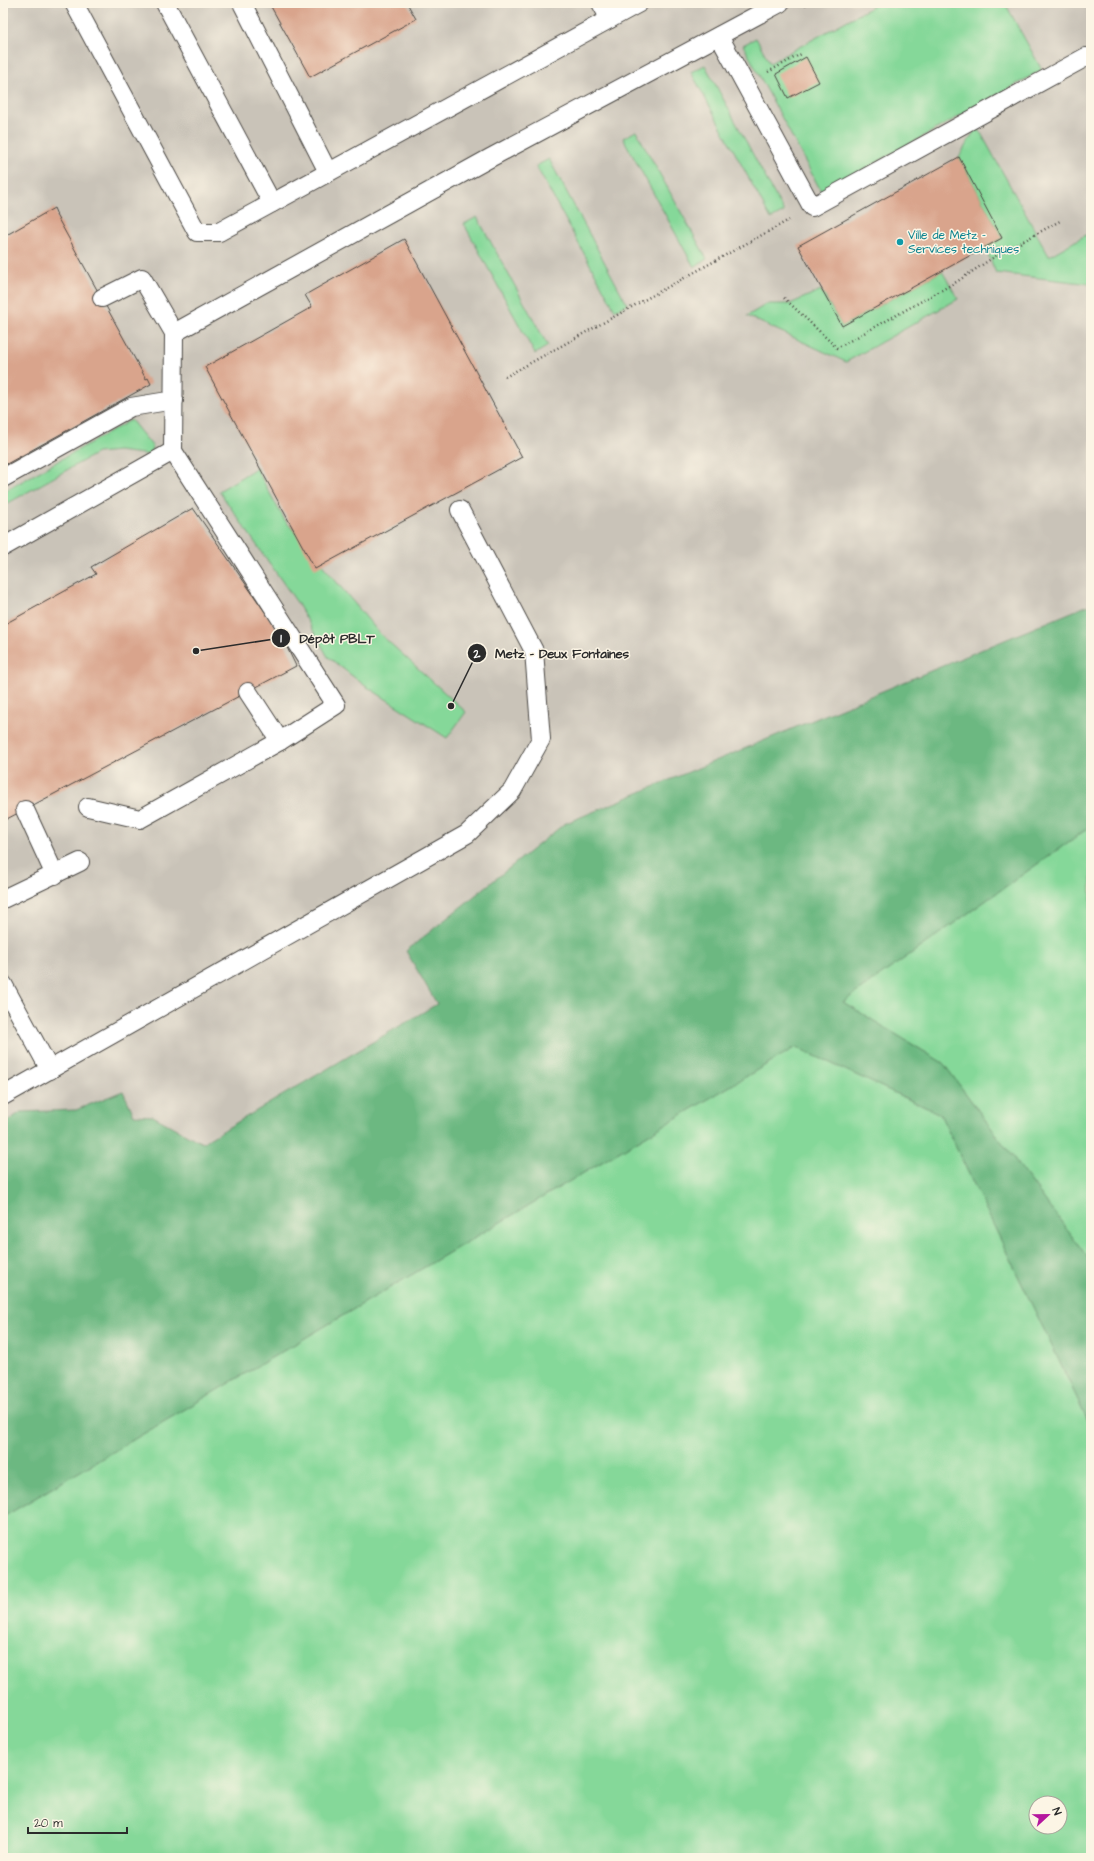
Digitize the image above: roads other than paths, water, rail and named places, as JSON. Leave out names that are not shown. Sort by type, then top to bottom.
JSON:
[{"type":"lane","points":[[74,3],[197,232],[219,232],[639,3]]},
{"type":"lane","points":[[165,3],[272,203]]},
{"type":"lane","points":[[242,3],[328,172]]},
{"type":"lane","points":[[601,3],[610,19]]},
{"type":"lane","points":[[174,333],[490,158],[780,3]]},
{"type":"lane","points":[[719,36],[812,207],[1086,57]]},
{"type":"lane","points":[[88,807],[140,819],[280,741],[336,705],[173,452],[174,333],[142,278],[102,298]]},
{"type":"lane","points":[[3,478],[130,407],[174,400]]},
{"type":"lane","points":[[3,547],[173,452]]},
{"type":"lane","points":[[3,1096],[467,834],[512,791],[541,739],[534,651],[460,510]]},
{"type":"lane","points":[[248,692],[280,741]]},
{"type":"lane","points":[[25,810],[55,875]]},
{"type":"lane","points":[[3,899],[80,862]]},
{"type":"lane","points":[[3,984],[50,1070]]},
{"type":"place","name":"Ville de Metz - Services techniques","points":[[900,242]]},
{"type":"place","name":"Dépôt PBLT","points":[[196,651]]},
{"type":"place","name":"Metz - Deux Fontaines","points":[[451,706]]}]
